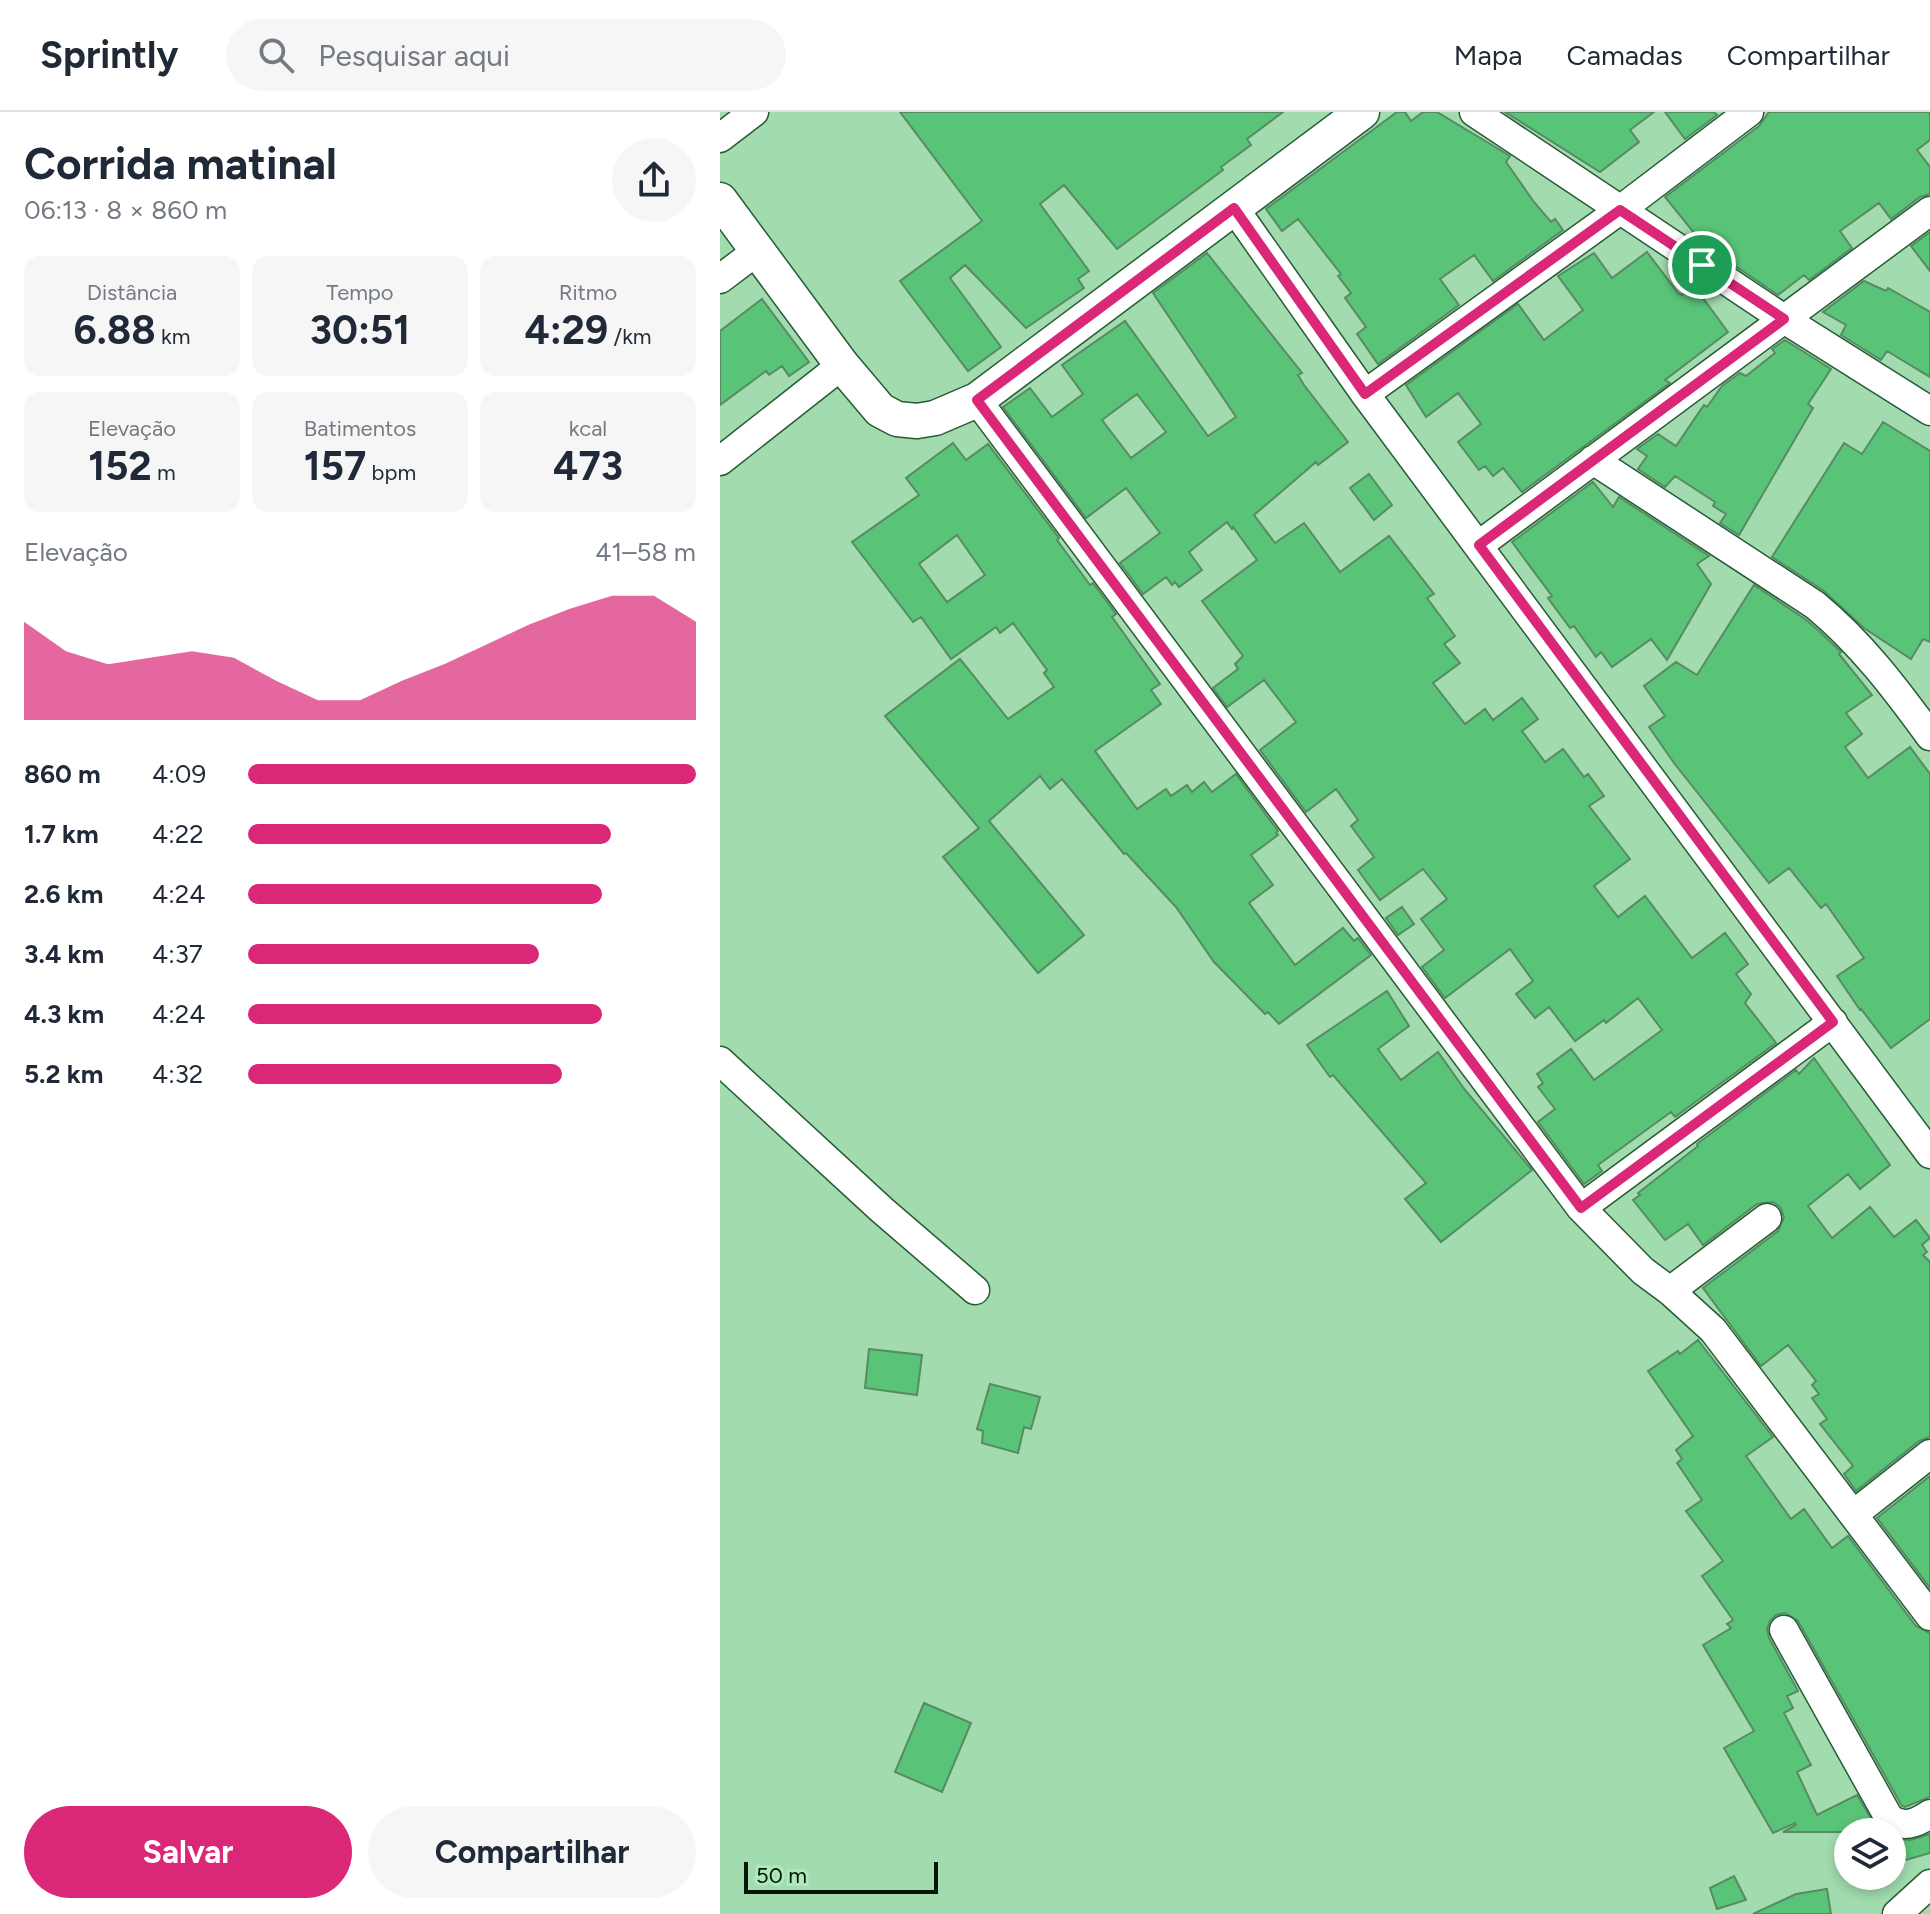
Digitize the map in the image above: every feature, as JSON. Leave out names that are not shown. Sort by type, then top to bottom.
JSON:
[{"type":"street","points":[[720,138],[754,112]]},
{"type":"street","points":[[720,200],[842,365],[880,410],[897,419],[917,421],[935,418],[977,400],[1362,112]]},
{"type":"street","points":[[1474,112],[1784,319],[1930,411]]},
{"type":"street","points":[[1365,394],[1620,210],[1749,112]]},
{"type":"street","points":[[1234,208],[1365,394],[1926,1142]]},
{"type":"street","points":[[1479,545],[1930,211]]},
{"type":"street","points":[[720,279],[757,251]]},
{"type":"street","points":[[720,461],[842,365]]},
{"type":"street","points":[[977,400],[1581,1208],[1643,1271],[1704,1321],[1731,1351],[1930,1616]]},
{"type":"street","points":[[1593,460],[1815,605],[1851,637],[1891,682],[1930,736]]},
{"type":"street","points":[[1891,682],[1930,703]]},
{"type":"street","points":[[1581,1208],[1833,1022]]},
{"type":"street","points":[[720,1061],[882,1210],[975,1290]]},
{"type":"street","points":[[1670,1291],[1767,1218]]},
{"type":"street","points":[[1854,1514],[1930,1454]]},
{"type":"street","points":[[1784,1630],[1889,1818],[1909,1824],[1930,1814]]},
{"type":"street","points":[[1897,1914],[1930,1884]]},
{"type":"building","points":[[900,112],[1283,112],[1247,139],[1251,145],[1221,167],[1223,170],[1117,249],[1064,185],[1040,204],[1089,271],[1078,279],[1084,288],[1026,328],[965,265],[950,278],[1001,347],[968,371],[900,281],[982,221]]},
{"type":"building","points":[[1397,112],[1405,112],[1411,121],[1423,112],[1437,112],[1510,156],[1506,162],[1534,202],[1551,222],[1555,219],[1563,230],[1493,281],[1474,255],[1440,279],[1459,305],[1378,364],[1357,334],[1366,327],[1345,298],[1351,293],[1338,276],[1341,274],[1298,219],[1282,231],[1266,209]]},
{"type":"building","points":[[1505,112],[1654,112],[1630,130],[1639,142],[1600,172]]},
{"type":"building","points":[[1665,112],[1714,112],[1717,115],[1685,139]]},
{"type":"building","points":[[1769,112],[1930,112],[1930,140],[1917,150],[1930,167],[1930,194],[1920,197],[1891,219],[1879,203],[1840,231],[1852,248],[1809,280],[1804,275],[1778,295],[1703,244],[1665,197],[1759,126]]},
{"type":"building","points":[[1930,232],[1930,271],[1911,246]]},
{"type":"building","points":[[1647,252],[1678,293],[1682,295],[1694,286],[1728,332],[1665,380],[1670,383],[1522,492],[1503,468],[1493,476],[1485,466],[1479,470],[1458,442],[1481,424],[1458,393],[1426,417],[1406,385],[1518,304],[1544,340],[1583,310],[1558,276],[1594,253],[1612,278]]},
{"type":"building","points":[[1207,253],[1302,373],[1298,375],[1304,385],[1348,442],[1318,465],[1316,462],[1254,515],[1275,543],[1304,523],[1340,572],[1389,536],[1434,594],[1427,598],[1455,636],[1444,644],[1460,663],[1433,683],[1465,724],[1485,709],[1493,720],[1522,698],[1538,719],[1522,731],[1545,762],[1563,749],[1584,777],[1588,774],[1604,796],[1589,806],[1630,859],[1594,886],[1618,917],[1645,896],[1692,958],[1725,933],[1748,964],[1736,974],[1751,994],[1745,1003],[1776,1043],[1675,1117],[1671,1112],[1598,1165],[1602,1171],[1584,1184],[1538,1122],[1555,1109],[1538,1087],[1543,1083],[1537,1074],[1571,1049],[1594,1080],[1662,1030],[1638,998],[1606,1023],[1604,1020],[1575,1041],[1549,1007],[1535,1018],[1516,994],[1533,981],[1510,949],[1445,998],[1422,967],[1444,950],[1421,919],[1447,899],[1423,869],[1380,900],[1358,870],[1374,857],[1351,826],[1358,820],[1336,789],[1306,812],[1260,750],[1296,722],[1264,680],[1227,707],[1213,688],[1238,669],[1235,664],[1243,656],[1202,601],[1257,560],[1233,527],[1227,522],[1189,552],[1202,570],[1179,587],[1175,582],[1172,585],[1166,577],[1143,594],[1120,563],[1160,533],[1126,488],[1086,518],[1003,407],[1030,388],[1052,417],[1083,394],[1062,365],[1125,321],[1208,436],[1236,417],[1153,293]],"holes":[[[1137,394],[1166,432],[1131,458],[1102,420]]]},
{"type":"building","points":[[1864,281],[1886,291],[1888,288],[1930,312],[1930,377],[1887,351],[1881,360],[1841,335],[1846,325],[1823,312]]},
{"type":"building","points":[[762,299],[809,362],[789,376],[782,366],[769,375],[766,371],[720,405],[720,331]]},
{"type":"building","points":[[1785,340],[1831,369],[1808,404],[1813,408],[1739,535],[1720,523],[1726,514],[1713,506],[1715,502],[1675,476],[1665,487],[1638,469],[1647,456],[1637,449],[1658,434],[1676,446],[1704,405],[1707,407],[1722,386],[1740,373],[1746,376],[1775,353],[1772,349]]},
{"type":"building","points":[[1883,422],[1930,451],[1930,642],[1923,639],[1911,659],[1864,628],[1824,591],[1772,557],[1844,443],[1862,454]]},
{"type":"building","points":[[953,443],[966,460],[988,444],[1059,538],[1057,540],[1090,585],[1093,583],[1116,614],[1112,617],[1160,684],[1151,690],[1161,704],[1095,751],[1137,809],[1166,789],[1171,796],[1187,785],[1192,792],[1204,782],[1212,792],[1236,774],[1278,831],[1278,835],[1251,855],[1273,885],[1249,903],[1295,965],[1343,928],[1354,941],[1358,938],[1371,955],[1279,1024],[1268,1012],[1265,1014],[1214,962],[1176,907],[1124,854],[1062,779],[1050,789],[1040,776],[989,821],[1084,935],[1038,973],[943,857],[979,828],[885,716],[960,659],[1008,719],[1054,687],[1044,673],[1047,670],[1013,623],[1000,633],[996,627],[951,659],[921,617],[913,622],[852,542],[919,495],[906,478]],"holes":[[[957,535],[985,575],[947,602],[919,564]]]},
{"type":"building","points":[[1369,474],[1392,505],[1374,520],[1350,488]]},
{"type":"building","points":[[1593,482],[1613,507],[1619,497],[1709,556],[1697,564],[1711,584],[1667,660],[1651,639],[1612,667],[1601,652],[1596,657],[1574,626],[1570,628],[1548,598],[1552,596],[1512,542]]},
{"type":"building","points":[[1754,585],[1820,632],[1841,652],[1839,654],[1872,695],[1846,713],[1862,734],[1845,747],[1868,778],[1910,747],[1930,774],[1930,1019],[1891,1048],[1837,976],[1864,958],[1826,904],[1821,908],[1789,868],[1769,883],[1649,727],[1665,716],[1644,686],[1676,662],[1697,675]]},
{"type":"building","points":[[1402,907],[1414,924],[1398,935],[1386,918]]},
{"type":"building","points":[[1387,991],[1409,1026],[1378,1049],[1401,1080],[1438,1052],[1465,1090],[1532,1170],[1441,1242],[1405,1199],[1426,1183],[1333,1075],[1330,1077],[1307,1045]]},
{"type":"building","points":[[1814,1058],[1890,1165],[1860,1189],[1848,1174],[1808,1206],[1832,1238],[1870,1207],[1894,1237],[1916,1220],[1930,1238],[1922,1245],[1927,1252],[1923,1255],[1930,1262],[1930,1437],[1919,1441],[1856,1491],[1844,1474],[1853,1466],[1820,1424],[1827,1419],[1812,1398],[1819,1394],[1812,1385],[1816,1381],[1788,1345],[1761,1366],[1703,1288],[1778,1231],[1784,1217],[1780,1207],[1773,1202],[1757,1204],[1703,1245],[1688,1224],[1665,1240],[1633,1200],[1697,1144],[1796,1070],[1799,1074]]},
{"type":"building","points":[[1698,1340],[1773,1437],[1746,1456],[1791,1519],[1804,1509],[1832,1548],[1848,1536],[1916,1626],[1930,1633],[1930,1797],[1902,1806],[1798,1621],[1785,1613],[1776,1615],[1767,1629],[1798,1691],[1787,1696],[1793,1708],[1784,1713],[1811,1765],[1797,1772],[1817,1815],[1857,1795],[1871,1818],[1834,1818],[1834,1832],[1783,1832],[1795,1823],[1773,1833],[1724,1748],[1754,1731],[1703,1645],[1731,1628],[1727,1624],[1733,1620],[1702,1576],[1723,1561],[1686,1511],[1702,1500],[1677,1463],[1682,1459],[1676,1450],[1693,1436],[1648,1371],[1678,1351],[1680,1354]]},
{"type":"building","points":[[869,1349],[922,1355],[917,1395],[865,1388]]},
{"type":"building","points":[[990,1384],[1040,1397],[1031,1429],[1024,1427],[1018,1453],[982,1443],[983,1431],[977,1429]]},
{"type":"building","points":[[1930,1476],[1930,1588],[1877,1518]]},
{"type":"building","points":[[924,1703],[971,1723],[942,1792],[895,1772]]},
{"type":"building","points":[[1930,1834],[1930,1853],[1906,1860],[1906,1840]]},
{"type":"building","points":[[1734,1876],[1746,1900],[1717,1909],[1710,1888]]},
{"type":"building","points":[[1827,1889],[1831,1914],[1753,1914],[1796,1894]]},
{"type":"route","points":[[1234,208],[1365,394],[1620,210],[1702,265],[1784,319],[1479,545],[1833,1022],[1581,1208],[977,400],[1234,208]]}]
